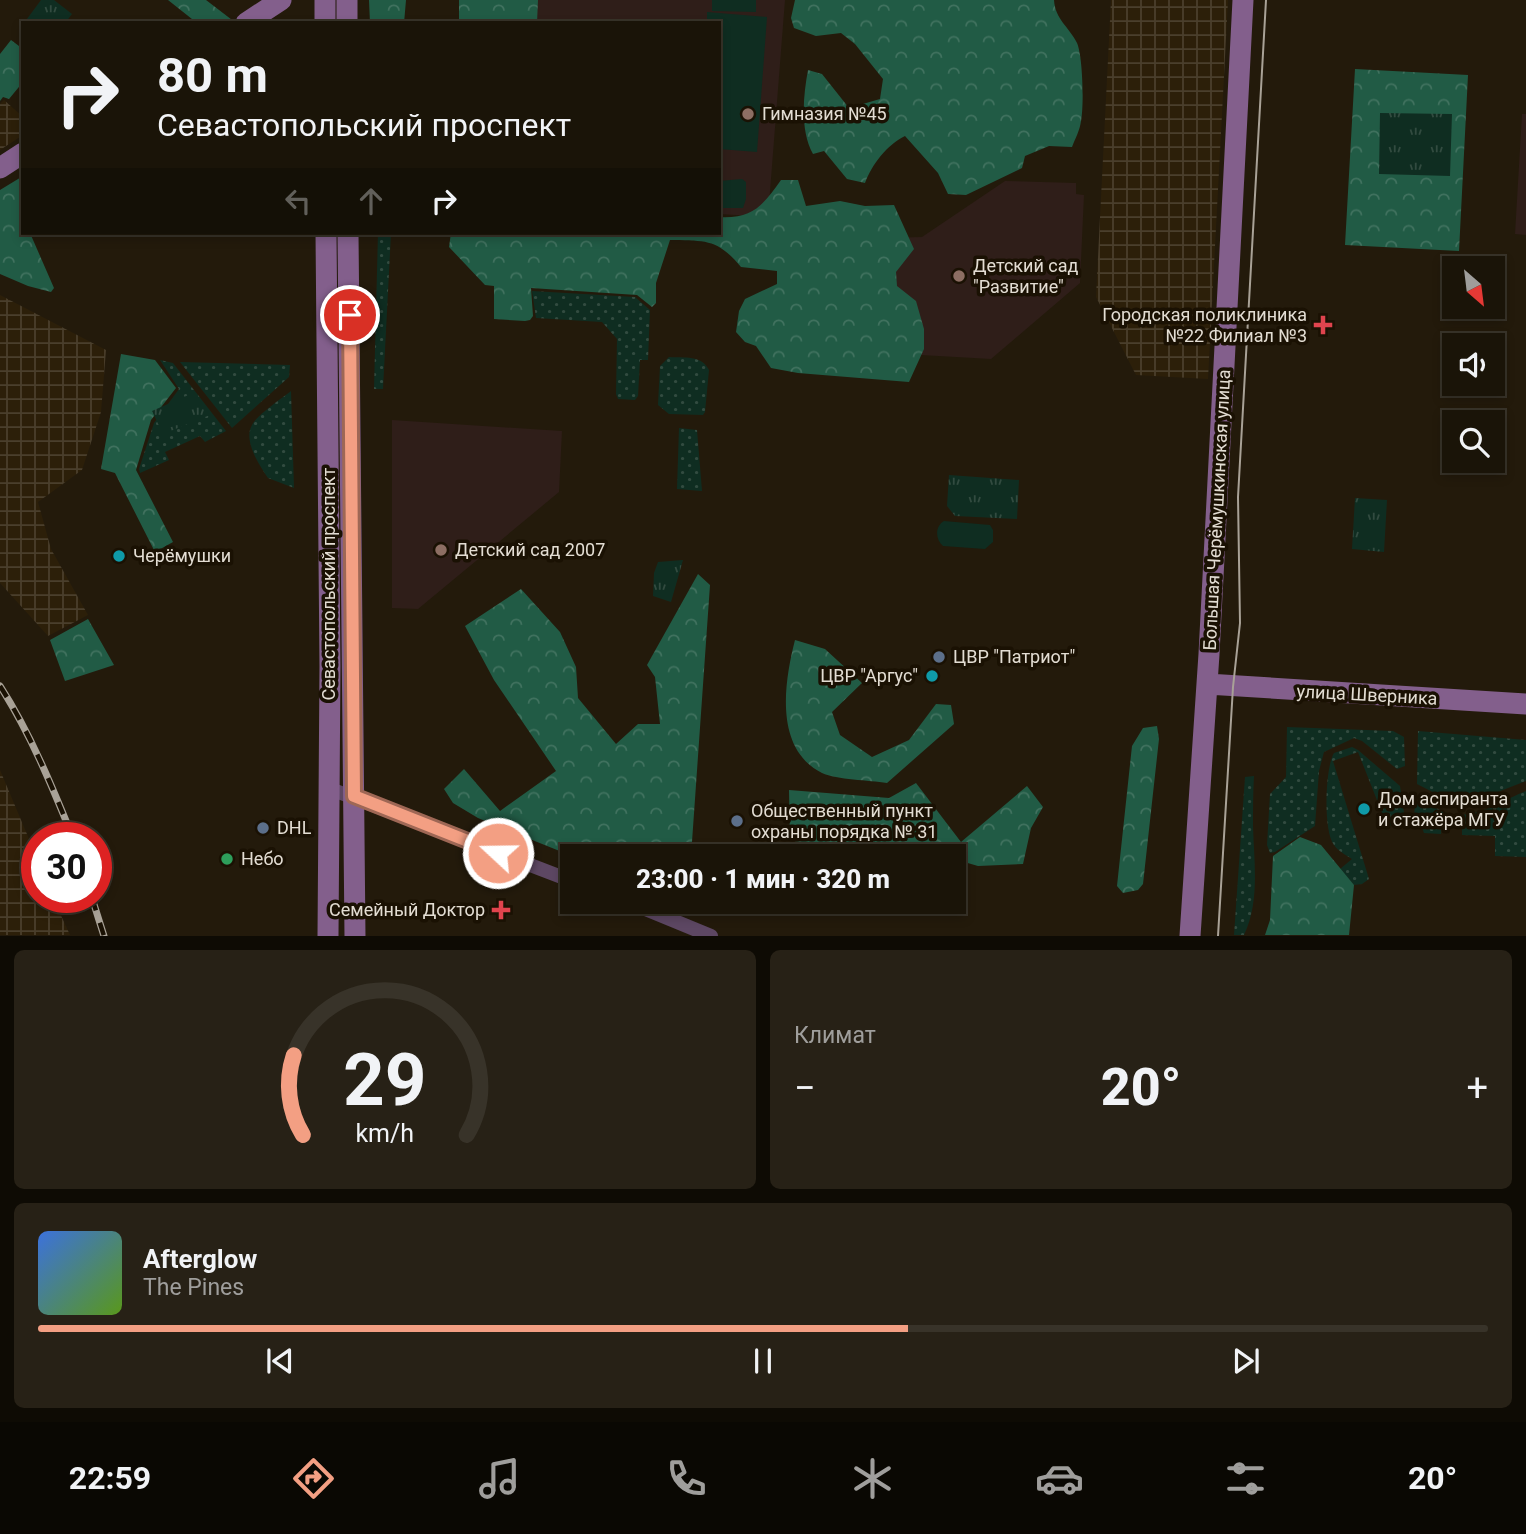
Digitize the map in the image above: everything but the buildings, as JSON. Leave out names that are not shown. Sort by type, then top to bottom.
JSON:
[{"type":"main road","points":[[249,21],[281,0]]},
{"type":"main road","points":[[325,0],[325,21]]},
{"type":"main road","points":[[347,0],[347,21]]},
{"type":"main road","name":"Большая Черёмушкинская улица","points":[[1190,936],[1208,684],[1243,0]]},
{"type":"main road","points":[[0,168],[21,154]]},
{"type":"main road","name":"Севастопольский проспект","points":[[326,235],[330,666],[328,936]]},
{"type":"main road","name":"Севастопольский проспект","points":[[348,235],[355,936]]},
{"type":"main road","name":"улица Шверника","points":[[1208,684],[1526,704]]},
{"type":"street","points":[[328,788],[560,876]]},
{"type":"street","points":[[658,914],[711,936]]},
{"type":"shaded area","name":"Гимназия №45","points":[[520,0],[785,0],[768,217],[721,214],[721,21],[519,21]]},
{"type":"shaded area","points":[[1111,0],[1228,0],[1208,379],[1136,375],[1096,297]]},
{"type":"shaded area","points":[[4,100],[21,115],[21,136],[0,150],[0,104]]},
{"type":"shaded area","points":[[1522,114],[1526,114],[1526,235],[1515,234]]},
{"type":"shaded area","name":"Детский сад \"Развитие\"","points":[[1005,181],[1076,183],[1076,194],[1084,195],[1080,283],[991,359],[833,350],[857,239],[922,237]]},
{"type":"shaded area","points":[[0,295],[106,350],[101,412],[82,470],[38,502],[51,549],[88,615],[48,636],[0,583]]},
{"type":"shaded area","name":"Детский сад 2007","points":[[392,420],[562,431],[559,492],[418,609],[392,608]]},
{"type":"shaded area","points":[[0,770],[22,822],[21,913],[60,913],[70,935],[0,935]]},
{"type":"green space","points":[[41,0],[54,0],[72,14],[67,21],[25,21]]},
{"type":"green space","points":[[168,0],[206,0],[233,21],[194,21]]},
{"type":"green space","points":[[369,0],[406,0],[404,21],[370,21]]},
{"type":"green space","points":[[459,0],[538,0],[537,21],[459,21]]},
{"type":"green space","points":[[712,0],[756,0],[756,12],[712,11]]},
{"type":"green space","points":[[795,0],[1054,0],[1060,18],[1077,43],[1081,59],[1082,114],[1080,128],[1072,147],[1049,146],[1025,156],[1022,168],[966,195],[948,194],[938,173],[905,136],[892,144],[881,156],[865,183],[847,179],[824,151],[813,154],[809,145],[804,113],[808,70],[822,74],[849,108],[880,99],[883,79],[855,44],[841,33],[816,36],[794,28],[791,18]]},
{"type":"green space","points":[[707,12],[767,17],[757,152],[721,149],[721,21],[707,21]]},
{"type":"green space","points":[[11,40],[21,48],[21,84],[9,99],[3,97],[0,101],[0,54]]},
{"type":"green space","points":[[1355,69],[1468,75],[1459,251],[1345,245]]},
{"type":"green space","points":[[1380,113],[1452,114],[1450,176],[1379,174]]},
{"type":"green space","points":[[21,177],[21,235],[31,235],[54,288],[51,292],[0,274],[0,190]]},
{"type":"green space","points":[[742,179],[746,182],[743,208],[721,208],[721,181]]},
{"type":"green space","points":[[781,180],[798,180],[806,206],[840,201],[865,206],[894,205],[914,249],[896,272],[897,286],[916,301],[924,329],[924,349],[909,382],[798,373],[771,368],[756,346],[745,342],[736,332],[739,311],[745,299],[777,284],[777,271],[741,267],[725,251],[710,243],[670,240],[656,283],[656,303],[652,307],[637,295],[531,288],[533,316],[525,321],[494,319],[494,286],[485,285],[449,247],[451,235],[721,235],[721,217],[749,213],[768,197]]},
{"type":"green space","points":[[378,235],[391,235],[383,389],[374,389]]},
{"type":"green space","points":[[532,291],[635,297],[650,310],[648,360],[640,360],[638,396],[635,400],[618,399],[617,339],[602,322],[536,318]]},
{"type":"green space","points":[[121,354],[155,360],[176,388],[151,420],[136,470],[173,542],[155,552],[115,473],[101,469]]},
{"type":"green space","points":[[669,357],[697,360],[709,370],[703,415],[669,414],[658,405],[660,366]]},
{"type":"green space","points":[[160,360],[173,363],[226,431],[205,442],[200,436],[165,452],[169,460],[140,473],[154,423],[179,389]]},
{"type":"green space","points":[[180,362],[290,365],[289,377],[232,428]]},
{"type":"green space","points":[[291,391],[294,488],[268,478],[253,452],[249,438],[255,421]]},
{"type":"green space","points":[[193,393],[210,415],[163,434],[152,411]]},
{"type":"green space","points":[[679,428],[697,430],[702,491],[677,489]]},
{"type":"green space","points":[[949,475],[1019,480],[1017,519],[955,516],[947,506]]},
{"type":"green space","points":[[1355,498],[1387,500],[1384,552],[1352,549]]},
{"type":"green space","points":[[944,521],[990,525],[993,542],[985,549],[943,546],[937,533]]},
{"type":"green space","points":[[683,560],[671,602],[653,596],[654,573],[658,562]]},
{"type":"green space","points":[[698,574],[710,585],[692,844],[560,844],[560,851],[478,818],[453,803],[444,789],[464,769],[500,811],[556,771],[494,680],[465,626],[521,589],[560,632],[576,667],[578,698],[616,744],[638,724],[660,724],[655,677],[647,665]]},
{"type":"green space","points":[[88,619],[114,665],[65,681],[50,640]]},
{"type":"green space","points":[[795,640],[825,649],[862,683],[832,712],[840,735],[872,757],[909,740],[936,704],[951,705],[954,724],[887,783],[822,773],[807,762],[796,748],[789,732],[786,695]]},
{"type":"green space","points":[[1157,726],[1159,739],[1143,884],[1138,890],[1123,893],[1117,886],[1132,746],[1143,728]]},
{"type":"green space","points":[[1287,727],[1393,731],[1404,737],[1405,766],[1397,769],[1362,741],[1354,738],[1324,752],[1319,771],[1315,826],[1270,853],[1267,845],[1270,794],[1286,777]]},
{"type":"green space","points":[[1418,731],[1526,740],[1526,781],[1490,795],[1454,803],[1417,784]]},
{"type":"green space","points":[[1352,747],[1400,786],[1404,813],[1388,828],[1358,752],[1333,761],[1369,879],[1354,885],[1340,869],[1352,859],[1338,849],[1330,838],[1327,814],[1331,761],[1334,753]]},
{"type":"green space","points":[[1254,776],[1254,896],[1244,935],[1234,935],[1245,777]]},
{"type":"green space","points":[[916,783],[961,842],[1027,786],[1043,807],[1031,828],[1023,864],[978,866],[966,862],[966,844],[809,844],[790,840],[789,790],[889,798]]},
{"type":"green space","points":[[1526,791],[1526,857],[1495,856],[1495,836],[1462,835],[1462,816],[1442,816],[1441,834],[1424,833],[1421,825],[1414,819],[1415,803],[1419,799],[1446,813],[1460,815],[1489,808]]},
{"type":"green space","points":[[1300,837],[1321,845],[1354,885],[1349,935],[1265,935],[1270,920],[1273,856]]},
{"type":"tram line","points":[[1218,936],[1233,687],[1240,623],[1238,497],[1266,0]]},
{"type":"railway","points":[[0,686],[31,741],[66,822]]},
{"type":"railway","points":[[97,913],[104,936]]},
{"type":"place","name":"Гимназия №45","points":[[748,114]]},
{"type":"place","name":"Детский сад \"Развитие\"","points":[[959,276]]},
{"type":"place","name":"Городская поликлиника №22 Филиал №3","points":[[1323,325]]},
{"type":"place","name":"Детский сад 2007","points":[[441,550]]},
{"type":"place","name":"Черёмушки","points":[[119,556]]},
{"type":"place","name":"ЦВР \"Патриот\"","points":[[939,657]]},
{"type":"place","name":"ЦВР \"Аргус\"","points":[[932,676]]},
{"type":"place","name":"Дом аспиранта и стажёра МГУ","points":[[1364,809]]},
{"type":"place","name":"Общественный пункт охраны порядка № 31","points":[[737,821]]},
{"type":"place","name":"DHL","points":[[263,828]]},
{"type":"place","name":"Небо","points":[[227,859]]},
{"type":"place","name":"Семейный Доктор","points":[[501,910]]},
{"type":"route","points":[[350,315],[354,796],[498,853]]}]
